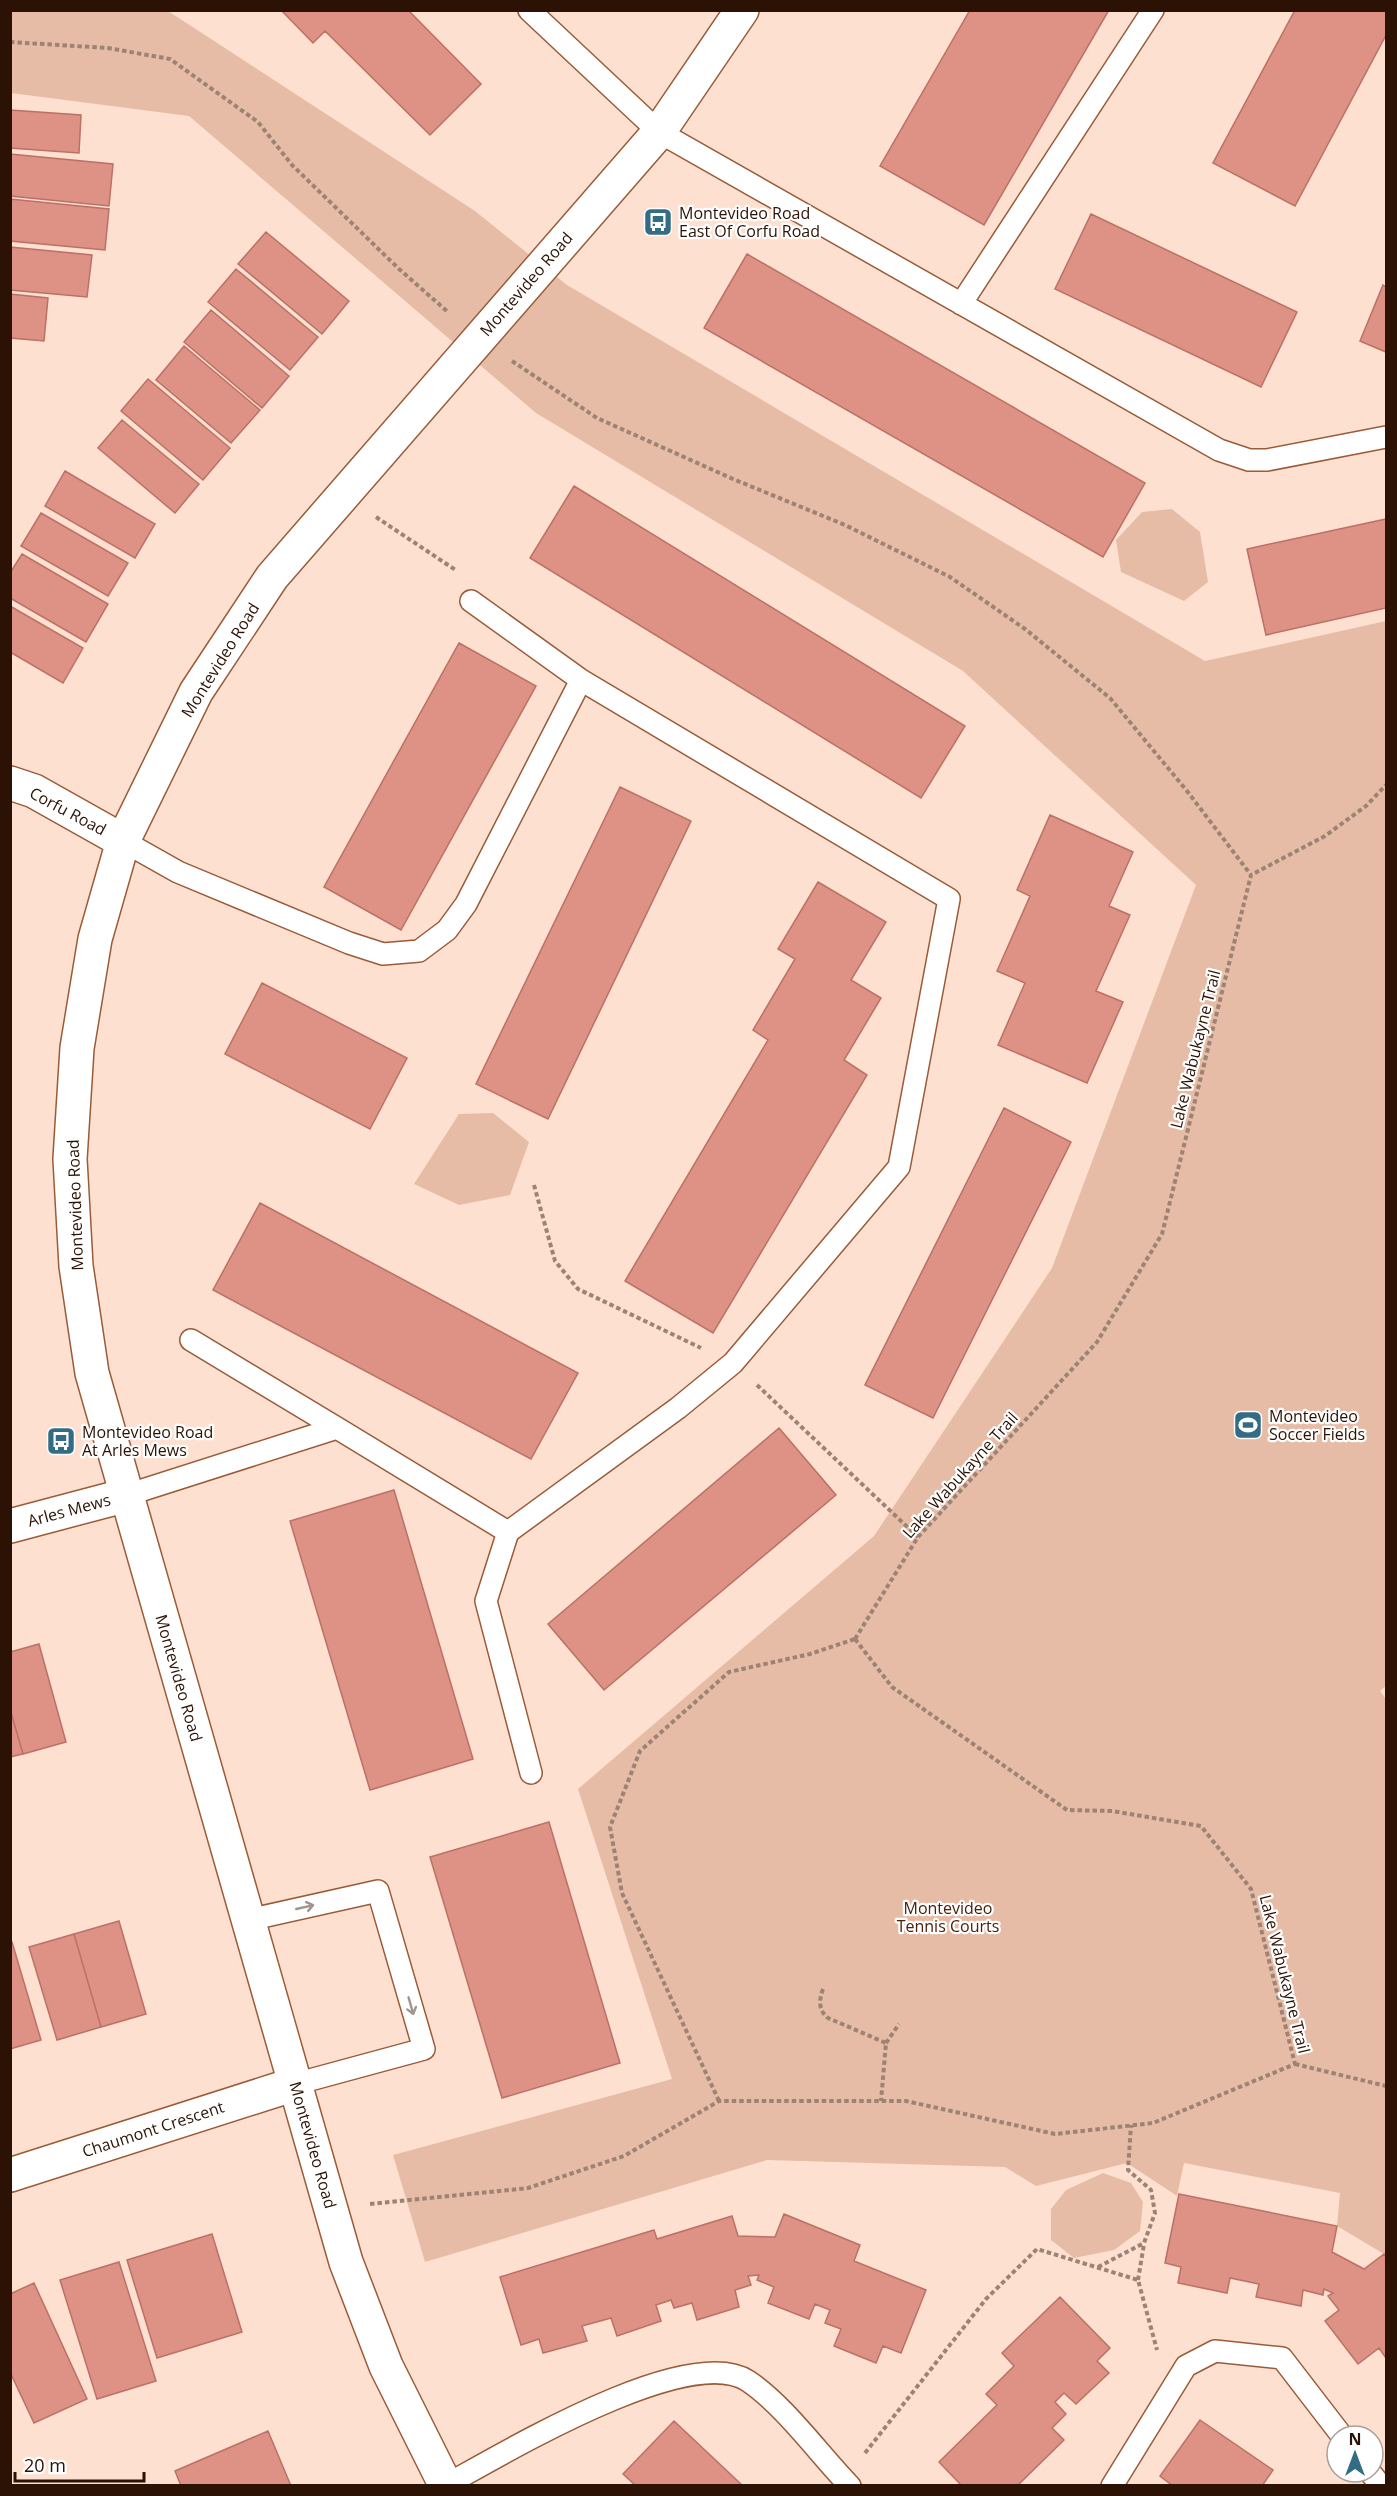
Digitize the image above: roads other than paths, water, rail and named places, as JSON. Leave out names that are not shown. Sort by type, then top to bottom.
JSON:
[{"type":"street","name":"Montevideo Road","points":[[446,2486],[386,2366],[346,2262],[92,1373],[76,1266],[70,1159],[78,1048],[95,939],[123,841],[196,692],[272,577],[659,132],[742,10]]},
{"type":"street","name":"Corfu Road","points":[[10,783],[34,790],[123,841]]},
{"type":"street","name":"Arles Mews","points":[[10,1526],[127,1494]]},
{"type":"street","name":"Chaumont Crescent","points":[[10,2175],[295,2084]]},
{"type":"lane","points":[[529,10],[659,132],[1219,450],[1234,457],[1249,460],[1282,459],[1386,437]]},
{"type":"lane","points":[[961,304],[1153,10]]},
{"type":"lane","points":[[471,601],[581,680],[949,899],[899,1167],[733,1363],[678,1408],[508,1532],[486,1601],[531,1773]]},
{"type":"lane","points":[[123,841],[178,872],[349,943],[383,954],[419,951],[447,930],[466,904],[581,680]]},
{"type":"lane","points":[[191,1340],[508,1532]]},
{"type":"lane","points":[[127,1494],[337,1428]]},
{"type":"lane","points":[[248,1920],[378,1891],[424,2049],[295,2084]]},
{"type":"lane","points":[[1112,2486],[1186,2366],[1215,2351],[1281,2358],[1333,2424]]},
{"type":"lane","points":[[446,2486],[579,2413],[655,2384],[691,2375],[718,2373],[746,2380],[770,2400],[847,2483]]},
{"type":"place","name":"Montevideo Road East Of Corfu Road","points":[[658,222]]},
{"type":"place","name":"Montevideo Soccer Fields","points":[[1248,1425]]},
{"type":"place","name":"Montevideo Road At Arles Mews","points":[[61,1441]]},
{"type":"park label","name":"Montevideo Tennis Courts","points":[[948,1917]]}]
